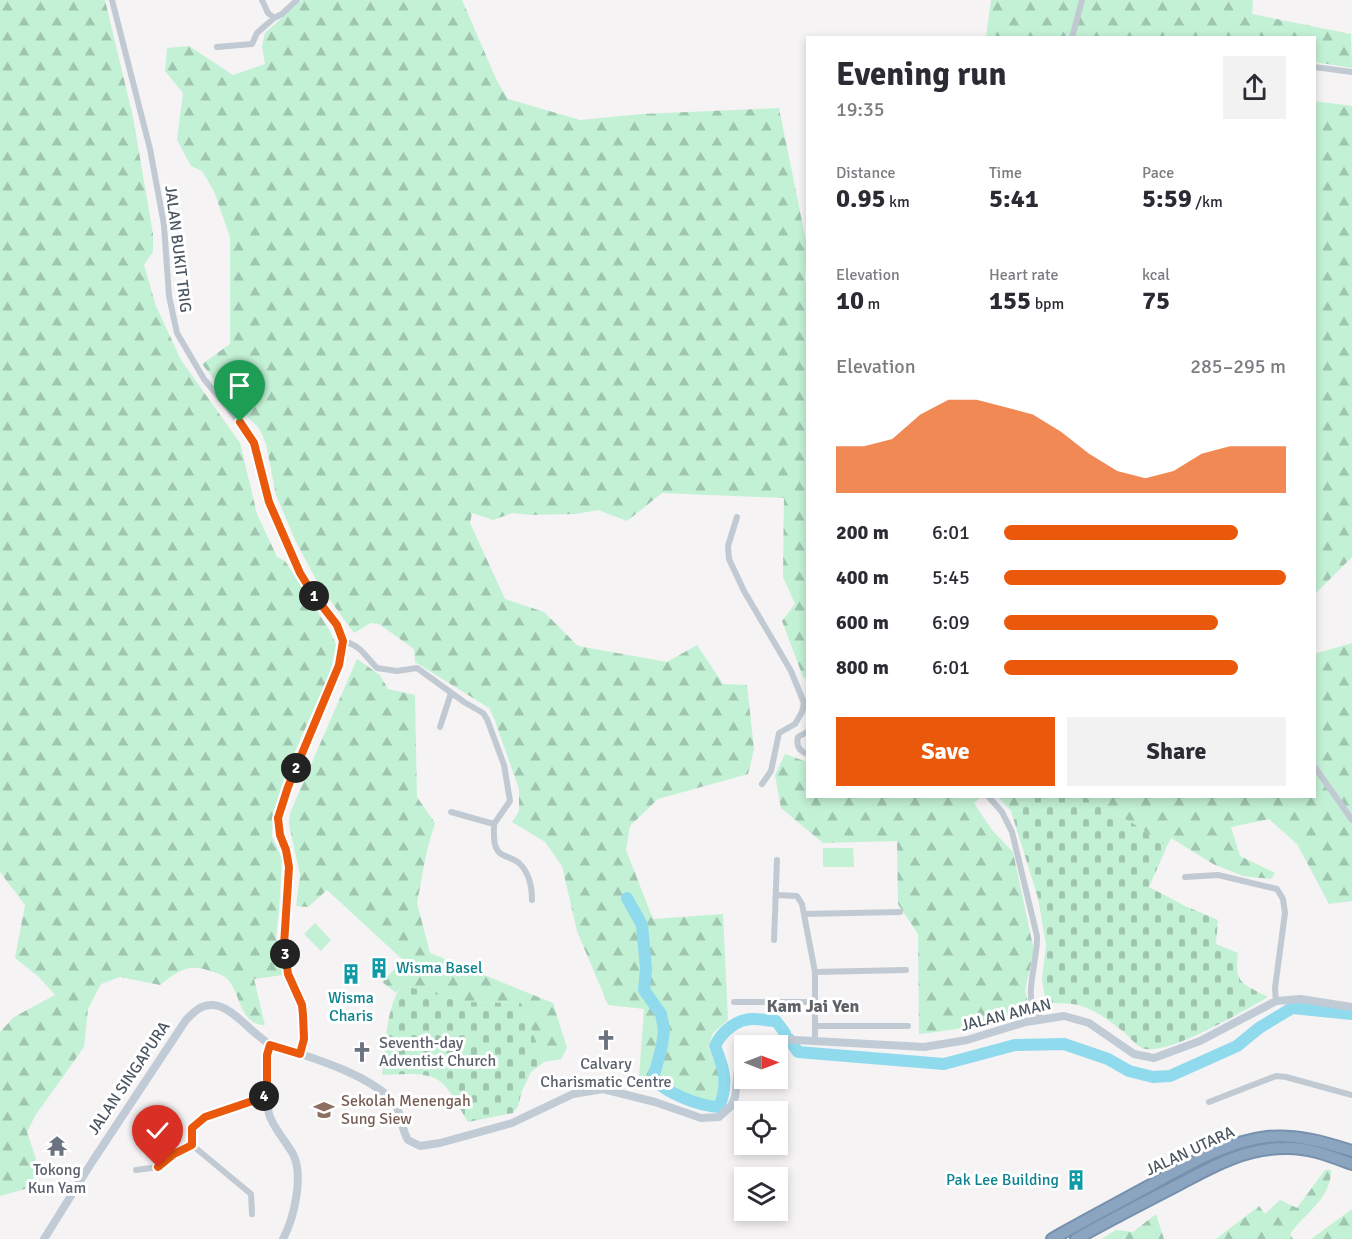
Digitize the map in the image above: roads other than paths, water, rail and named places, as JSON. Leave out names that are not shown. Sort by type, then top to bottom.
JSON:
[{"type":"highway","name":"JALAN UTARA","points":[[1052,1239],[1176,1171],[1234,1144],[1266,1137],[1296,1137],[1352,1151]]},
{"type":"highway","name":"JALAN UTARA","points":[[1076,1239],[1212,1166],[1237,1155],[1288,1148],[1320,1153],[1352,1164]]},
{"type":"street","name":"JALAN BUKIT TRIG","points":[[112,0],[150,149],[164,225],[169,296],[177,333],[204,379],[251,436],[269,502],[306,584],[332,618],[343,641]]},
{"type":"street","points":[[262,0],[268,13],[274,18]]},
{"type":"street","points":[[217,47],[252,44],[257,33],[297,0]]},
{"type":"street","points":[[1073,36],[1082,0]]},
{"type":"street","points":[[1316,67],[1352,72]]},
{"type":"street","points":[[737,517],[728,546],[729,559],[750,602],[806,702],[795,724],[779,733],[771,771],[762,784]]},
{"type":"street","points":[[300,1054],[304,1039],[303,1015],[302,1005],[288,974],[284,945],[289,867],[278,818],[288,787],[339,665],[343,641],[354,644],[362,650],[376,668],[397,671],[417,668],[483,713],[504,765],[510,801],[494,824],[497,850],[520,863],[531,887],[532,900]]},
{"type":"street","points":[[440,728],[451,693]]},
{"type":"street","points":[[806,733],[798,737],[797,743],[806,753]]},
{"type":"street","points":[[1316,769],[1352,820]]},
{"type":"street","points":[[990,798],[1007,819],[1016,846],[1037,936],[1038,951],[1030,994],[1033,1008],[1041,1019]]},
{"type":"street","points":[[451,812],[494,824]]},
{"type":"street","points":[[774,940],[777,860]]},
{"type":"street","points":[[1185,876],[1218,875],[1273,888],[1280,892],[1285,913],[1275,988],[1276,1000]]},
{"type":"street","points":[[776,895],[796,896],[801,901],[815,972],[815,1040]]},
{"type":"street","points":[[804,914],[900,912]]},
{"type":"street","points":[[815,972],[906,970]]},
{"type":"street","name":"JALAN AMAN","points":[[788,1040],[924,1047],[967,1040],[1041,1019],[1064,1016],[1076,1018],[1097,1028],[1134,1054],[1154,1059],[1200,1041],[1276,1000],[1301,999],[1352,1008]]},
{"type":"street","points":[[734,1002],[815,1002]]},
{"type":"street","name":"JALAN SINGAPURA","points":[[44,1239],[186,1020],[198,1009],[212,1005],[225,1009],[270,1045]]},
{"type":"street","points":[[815,1026],[908,1026]]},
{"type":"street","points":[[283,1239],[292,1218],[297,1168],[293,1154],[271,1119],[267,1096],[267,1055],[270,1045],[300,1054],[360,1078],[389,1097],[396,1104],[408,1140],[420,1146],[440,1143],[512,1123],[573,1094],[603,1089],[656,1102],[701,1118],[719,1117],[731,1106],[736,1089]]},
{"type":"street","points":[[1209,1102],[1276,1076],[1352,1095]]},
{"type":"street","points":[[192,1145],[192,1128],[205,1117],[267,1096]]},
{"type":"street","points":[[136,1170],[158,1167],[174,1154],[192,1145]]},
{"type":"street","points":[[192,1145],[248,1191],[253,1198],[252,1215]]},
{"type":"waterway","points":[[627,898],[642,925],[646,969],[644,990],[661,1014],[664,1029],[653,1079],[667,1090],[684,1098],[719,1107],[725,1083],[715,1046],[722,1035],[731,1026],[749,1019],[776,1021],[785,1033]]},
{"type":"waterway","points":[[789,1039],[798,1052],[944,1064],[1015,1045],[1064,1044],[1108,1059],[1129,1071],[1153,1077],[1170,1076],[1237,1046],[1259,1028],[1292,1008],[1352,1014]]},
{"type":"place","name":"Wisma Basel","points":[[379,968]]},
{"type":"place","name":"Wisma Charis","points":[[351,974]]},
{"type":"place","name":"Calvary Charismatic Centre","points":[[606,1040]]},
{"type":"place","name":"Seventh-day Adventist Church","points":[[362,1052]]},
{"type":"place","name":"Sekolah Menengah Sung Siew","points":[[324,1110]]},
{"type":"place","name":"Tokong Kun Yam","points":[[57,1146]]},
{"type":"place","name":"Pak Lee Building","points":[[1076,1180]]},
{"type":"district","name":"Kam Jai Yen","points":[[813,1006]]}]
